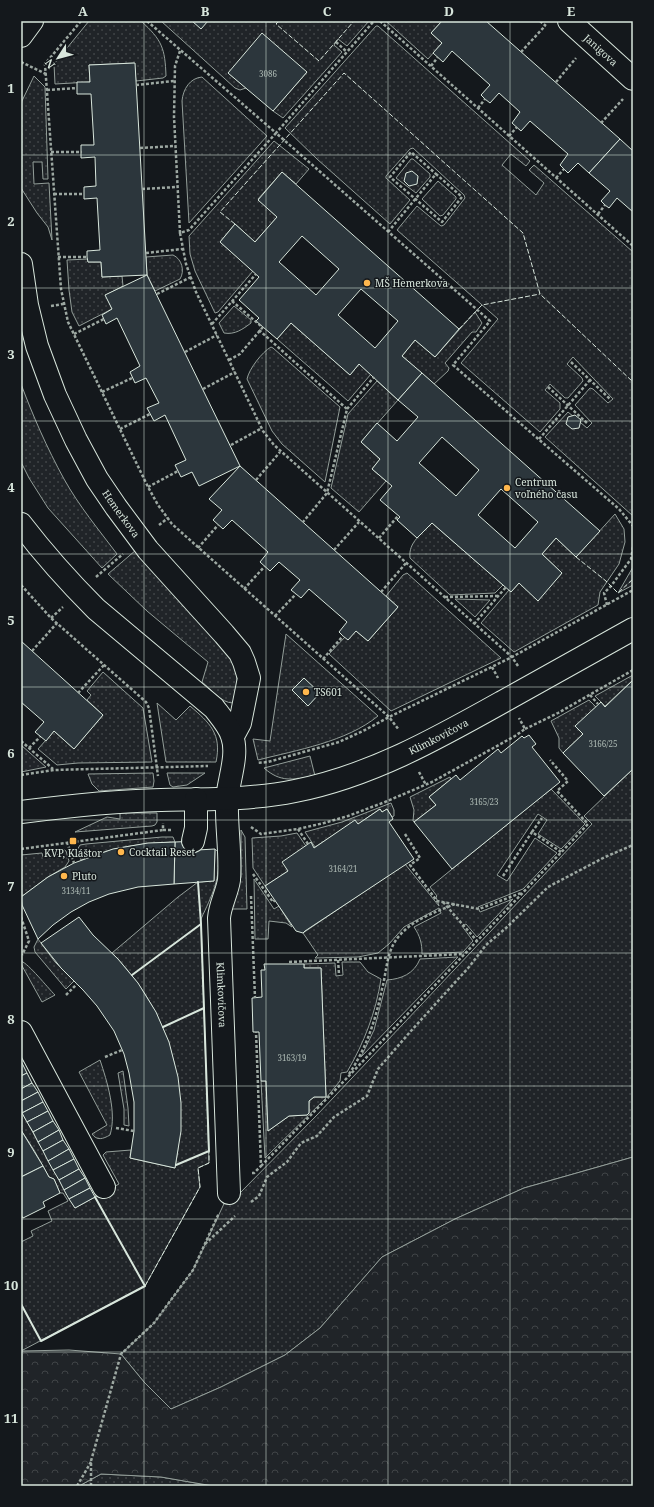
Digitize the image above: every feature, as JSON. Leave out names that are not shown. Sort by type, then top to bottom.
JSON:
[{"type":"street","points":[[21,36],[32,21]]},
{"type":"street","name":"Janigova","points":[[569,21],[629,88]]},
{"type":"street","name":"Hemerkova","points":[[21,264],[27,305],[37,346],[55,394],[76,440],[97,479],[141,540],[224,634],[240,653],[244,662],[249,678],[240,723],[233,736],[233,765],[227,799]]},
{"type":"street","points":[[21,524],[56,567],[79,592],[96,609],[214,708],[233,736]]},
{"type":"street","name":"Klimkovičova","points":[[21,812],[106,802],[227,799],[294,791],[331,783],[410,753],[633,629]]},
{"type":"street","name":"Klimkovičova","points":[[227,799],[228,881],[220,908],[219,918],[229,1183]]},
{"type":"street","points":[[193,841],[196,828],[196,800]]},
{"type":"street","points":[[21,1032],[104,1187]]},
{"type":"path","points":[[81,21],[45,64],[58,257],[63,304],[68,322],[148,487],[158,505],[172,524],[389,717],[401,733],[410,753]]},
{"type":"path","points":[[146,21],[276,133],[490,322],[453,365],[619,509],[633,526]]},
{"type":"path","points":[[180,233],[189,230],[374,21]]},
{"type":"path","points":[[380,21],[633,246]]},
{"type":"path","points":[[521,52],[545,26]]},
{"type":"path","points":[[336,42],[347,52]]},
{"type":"path","points":[[180,51],[175,66],[174,81],[175,146],[182,249],[196,292],[262,428],[280,452],[512,657],[532,685]]},
{"type":"path","points":[[556,82],[578,55]]},
{"type":"path","points":[[430,66],[438,57]]},
{"type":"path","points":[[21,62],[46,74]]},
{"type":"path","points":[[136,85],[174,81]]},
{"type":"path","points":[[47,90],[77,88]]},
{"type":"path","points":[[601,123],[629,88]]},
{"type":"path","points":[[478,108],[485,99]]},
{"type":"path","points":[[509,136],[516,127]]},
{"type":"path","points":[[140,148],[175,146]]},
{"type":"path","points":[[51,152],[82,152]]},
{"type":"path","points":[[411,152],[436,174],[462,197],[442,222],[390,177],[411,152]]},
{"type":"path","points":[[556,178],[564,169]]},
{"type":"path","points":[[388,232],[436,174]]},
{"type":"path","points":[[142,189],[177,187]]},
{"type":"path","points":[[54,194],[84,194]]},
{"type":"path","points":[[597,214],[605,205]]},
{"type":"path","points":[[146,253],[182,249]]},
{"type":"path","points":[[58,257],[87,256]]},
{"type":"path","points":[[212,324],[256,274]]},
{"type":"path","points":[[157,294],[191,277]]},
{"type":"path","points":[[229,360],[240,354],[263,327],[232,301]]},
{"type":"path","points":[[74,334],[104,319]]},
{"type":"path","points":[[259,330],[347,409]]},
{"type":"path","points":[[184,352],[217,335]]},
{"type":"path","points":[[571,362],[610,400]]},
{"type":"path","points":[[203,389],[235,372]]},
{"type":"path","points":[[303,522],[327,493],[347,409],[374,377]]},
{"type":"path","points":[[102,392],[132,378]]},
{"type":"path","points":[[539,439],[590,380]]},
{"type":"path","points":[[548,388],[588,424]]},
{"type":"path","points":[[120,429],[150,414]]},
{"type":"path","points":[[230,445],[262,428]]},
{"type":"path","points":[[256,480],[280,452]]},
{"type":"path","points":[[148,487],[178,471]]},
{"type":"path","points":[[378,538],[398,516]]},
{"type":"path","points":[[51,618],[79,592],[168,518]]},
{"type":"path","points":[[334,550],[360,522]]},
{"type":"path","points":[[198,548],[218,525]]},
{"type":"path","points":[[606,605],[604,593],[631,559],[633,547]]},
{"type":"path","points":[[381,592],[406,563]]},
{"type":"path","points":[[244,589],[265,566]]},
{"type":"path","points":[[21,585],[51,618],[146,702],[149,708],[162,800],[163,830],[21,849]]},
{"type":"path","points":[[474,624],[506,588]]},
{"type":"path","points":[[21,775],[54,770],[157,768],[268,762],[320,748],[339,742],[365,730],[512,657],[633,590]]},
{"type":"path","points":[[275,616],[296,594]]},
{"type":"path","points":[[444,597],[498,596]]},
{"type":"path","points":[[32,651],[57,623]]},
{"type":"path","points":[[323,659],[343,636]]},
{"type":"path","points":[[78,693],[104,665]]},
{"type":"path","points":[[525,729],[590,695],[633,670]]},
{"type":"path","points":[[590,695],[598,704]]},
{"type":"path","points":[[29,748],[40,737]]},
{"type":"path","points":[[21,741],[54,770]]},
{"type":"path","points":[[77,1486],[91,1461],[121,1354],[154,1323],[193,1270],[229,1183],[254,1173],[345,1080],[588,824],[557,791],[568,781],[550,760]]},
{"type":"path","points":[[503,876],[542,818]]},
{"type":"path","points":[[249,826],[249,832]]},
{"type":"path","points":[[298,829],[308,844]]},
{"type":"path","points":[[532,832],[561,852]]},
{"type":"path","points":[[405,834],[420,858],[410,865],[437,900],[479,909],[523,892]]},
{"type":"path","points":[[67,842],[74,863]]},
{"type":"path","points":[[246,1206],[259,1196],[267,1177],[288,1162],[301,1143],[318,1136],[334,1117],[367,1096],[378,1069],[401,1042],[486,945],[506,928],[548,887],[605,857],[633,845]]},
{"type":"path","points":[[250,876],[250,868],[273,902],[275,900]]},
{"type":"path","points":[[250,891],[255,998]]},
{"type":"path","points":[[442,901],[477,941]]},
{"type":"path","points":[[345,1080],[366,1044],[382,989],[387,958],[395,941],[406,929],[418,921],[455,904]]},
{"type":"path","points":[[21,917],[29,941],[22,955]]},
{"type":"path","points":[[289,962],[464,954]]},
{"type":"path","points":[[338,960],[339,974]]},
{"type":"path","points":[[66,995],[77,984]]},
{"type":"path","points":[[256,1032],[260,1166]]},
{"type":"path","points":[[105,1057],[122,1050]]},
{"type":"path","points":[[116,1128],[134,1131]]},
{"type":"path","points":[[205,1244],[236,1215]]},
{"type":"path","points":[[91,1461],[91,1486]]},
{"type":"green space","points":[[89,21],[141,21],[154,34],[161,45],[165,58],[166,76],[163,78],[136,81],[134,63],[89,65],[90,82],[55,84],[54,64]]},
{"type":"green space","points":[[161,21],[369,21],[347,46],[338,39],[334,45],[342,52],[283,118],[273,111],[307,72],[228,73],[246,88],[240,90],[235,88]]},
{"type":"green space","points":[[386,21],[442,21],[431,33],[442,43],[428,59]]},
{"type":"green space","points":[[376,26],[378,26],[530,161],[526,166],[511,154],[502,165],[536,195],[544,183],[529,170],[534,165],[633,252],[633,516],[545,437],[568,412],[587,428],[592,423],[575,405],[590,388],[608,403],[613,399],[573,357],[567,364],[582,378],[583,381],[568,398],[565,398],[550,384],[545,390],[560,403],[560,409],[540,432],[461,363],[498,319],[397,230],[417,206],[441,226],[444,225],[465,198],[464,195],[413,148],[410,149],[386,176],[386,178],[410,200],[390,224],[317,159],[285,128]]},
{"type":"green space","points":[[34,76],[45,87],[48,179],[43,179],[42,162],[33,162],[34,184],[49,183],[52,240],[48,227],[21,188],[21,103]]},
{"type":"green space","points":[[202,77],[267,136],[189,223],[182,101],[184,92],[188,85],[194,79]]},
{"type":"green space","points":[[274,141],[309,169],[296,184],[282,172],[258,199],[277,217],[255,242],[235,224],[220,242],[253,271],[218,312],[215,313],[195,271],[190,254],[189,236]]},
{"type":"green space","points":[[411,159],[413,159],[430,174],[430,177],[416,193],[396,178]]},
{"type":"green space","points":[[438,181],[456,197],[443,215],[440,216],[422,199]]},
{"type":"green space","points":[[173,255],[179,259],[182,266],[182,276],[180,279],[155,291],[147,275],[146,257]]},
{"type":"green space","points":[[88,259],[88,262],[101,262],[102,277],[122,276],[123,286],[106,295],[112,309],[79,326],[72,312],[67,260]]},
{"type":"green space","points":[[234,306],[251,320],[251,323],[235,332],[224,333],[219,323]]},
{"type":"green space","points":[[475,312],[482,323],[476,332],[472,332],[445,363],[449,368],[448,371],[434,384],[402,356],[415,340],[435,357]]},
{"type":"green space","points":[[291,323],[350,375],[359,364],[371,374],[348,401],[277,339]]},
{"type":"green space","points":[[271,347],[340,407],[325,482],[282,444],[272,431],[247,379],[250,370],[256,361]]},
{"type":"green space","points":[[377,381],[398,400],[361,442],[380,459],[372,469],[386,481],[359,512],[331,488],[348,414]]},
{"type":"green space","points":[[21,384],[30,408],[64,479],[83,508],[117,554],[102,568],[48,508],[21,462]]},
{"type":"green space","points":[[615,514],[624,529],[625,542],[619,564],[600,592],[598,605],[514,652],[481,623],[509,590],[511,592],[519,583],[538,600],[562,573],[542,554],[556,538],[576,557]]},
{"type":"green space","points":[[432,523],[503,585],[495,593],[450,595],[410,558],[413,543]]},
{"type":"green space","points":[[136,550],[233,660],[237,682],[233,703],[224,701],[202,682],[208,662],[147,611],[108,574]]},
{"type":"green space","points":[[633,567],[633,585],[618,593]]},
{"type":"green space","points":[[407,573],[501,658],[391,711],[329,654],[345,637],[356,631],[368,641],[398,607],[386,596],[403,575]]},
{"type":"green space","points":[[455,599],[490,600],[475,617]]},
{"type":"green space","points":[[286,634],[378,716],[365,725],[336,739],[305,749],[258,760],[253,739],[270,741]]},
{"type":"green space","points":[[103,672],[143,708],[152,762],[78,763],[57,765],[38,749],[54,731],[74,749],[103,715],[87,700],[91,695],[87,691]]},
{"type":"green space","points":[[633,675],[633,680],[605,706],[595,696]]},
{"type":"green space","points":[[589,700],[596,707],[576,726],[583,734],[563,753],[559,748],[559,738],[551,721]]},
{"type":"green space","points":[[157,703],[176,720],[190,706],[209,724],[216,736],[216,762],[166,762]]},
{"type":"green space","points":[[21,745],[46,767],[21,772]]},
{"type":"green space","points":[[310,756],[315,776],[313,777],[293,779],[281,778],[270,773],[264,768]]},
{"type":"green space","points":[[633,769],[633,1157],[524,1188],[455,1219],[382,1257],[320,1328],[285,1355],[221,1387],[171,1409],[144,1382],[121,1354],[154,1323],[193,1270],[229,1193],[238,1195],[317,1115],[592,824],[584,816]]},
{"type":"green space","points":[[153,773],[153,787],[99,791],[92,784],[88,774]]},
{"type":"green space","points":[[167,773],[205,773],[187,785],[173,787],[170,785]]},
{"type":"green space","points":[[450,777],[451,779],[429,797],[436,805],[414,822],[414,810],[410,797]]},
{"type":"green space","points":[[551,789],[585,824],[561,849],[538,834],[547,820],[538,814],[497,875],[507,881],[535,838],[557,853],[523,889],[478,907],[480,912],[513,899],[477,937],[466,924],[462,926],[473,941],[463,952],[422,954],[422,946],[418,933],[414,927],[441,913],[439,908],[404,927],[389,944],[378,953],[358,957],[315,958],[318,955],[303,933],[405,864],[439,906],[437,896],[430,887]]},
{"type":"green space","points":[[391,803],[394,810],[394,816],[392,817],[387,809],[382,812],[380,809],[358,824],[355,821],[315,847],[305,832],[342,822]]},
{"type":"green space","points":[[120,813],[157,813],[157,822],[152,826],[75,832],[107,817],[120,819]]},
{"type":"green space","points":[[241,830],[245,837],[247,909],[230,909],[241,877]]},
{"type":"green space","points":[[297,833],[306,846],[288,871],[265,886],[253,868],[252,838],[281,836]]},
{"type":"green space","points":[[173,837],[175,842],[127,846],[81,860],[77,850],[80,845],[86,844]]},
{"type":"green space","points":[[63,849],[66,851],[69,861],[65,867],[48,877],[21,897],[21,855],[42,853],[43,857],[60,854],[60,850]]},
{"type":"green space","points":[[215,849],[218,852],[219,862],[217,879],[201,919],[209,1163],[198,1168],[200,1187],[145,1286],[21,1351],[21,1242],[33,1236],[31,1231],[52,1221],[48,1211],[68,1201],[63,1193],[60,1193],[54,1179],[49,1177],[21,1130],[21,1111],[75,1208],[119,1184],[103,1155],[106,1152],[131,1150],[130,1158],[175,1168],[179,1138],[180,1108],[177,1080],[171,1052],[162,1026],[149,1000],[132,976],[112,953],[198,882],[214,881]]},
{"type":"green space","points":[[254,879],[274,909],[279,906],[292,927],[286,923],[269,921],[268,939],[255,939]]},
{"type":"green space","points":[[38,939],[55,962],[74,981],[66,989],[35,952],[34,947]]},
{"type":"green space","points":[[458,957],[361,1057],[374,1030],[387,980],[402,977],[411,972],[420,959]]},
{"type":"green space","points":[[21,961],[33,971],[55,995],[42,1002],[21,964]]},
{"type":"green space","points":[[342,962],[360,962],[368,972],[381,979],[373,1015],[359,1050],[347,1072],[341,1073],[340,1081],[326,1098],[265,1158],[261,1081],[266,1081],[268,1131],[289,1116],[307,1115],[309,1113],[309,1101],[314,1097],[326,1097],[321,968],[304,968],[304,964],[335,963],[336,976],[343,975]]},
{"type":"green space","points":[[100,1060],[112,1107],[112,1126],[110,1135],[100,1139],[96,1138],[92,1134],[107,1125],[79,1072]]},
{"type":"green space","points":[[123,1071],[129,1126],[124,1125],[124,1109],[118,1073]]},
{"type":"green space","points":[[633,1157],[633,1486],[213,1486],[161,1477],[101,1474],[79,1486],[21,1486],[21,1351],[69,1350],[121,1354],[144,1382],[171,1409],[221,1387],[285,1355],[320,1328],[382,1257],[455,1219],[524,1188]]},
{"type":"green space","points":[[101,1474],[161,1477],[213,1486],[79,1486]]},
{"type":"building","points":[[192,21],[208,21],[201,29]]},
{"type":"building","points":[[442,21],[486,21],[620,139],[589,173],[578,163],[568,173],[560,165],[568,154],[530,121],[521,131],[512,123],[520,112],[499,93],[490,103],[485,99],[481,95],[490,85],[452,51],[443,62],[433,53],[442,43],[431,33]]},
{"type":"building","points":[[262,33],[307,72],[273,111],[228,73]]},
{"type":"building","points":[[135,63],[147,275],[102,277],[101,262],[88,262],[87,257],[87,251],[100,250],[97,198],[84,199],[84,187],[96,186],[95,157],[81,158],[81,145],[94,145],[91,94],[77,94],[77,82],[90,82],[89,65]]},
{"type":"building","points":[[620,139],[633,151],[633,212],[617,198],[609,208],[605,205],[601,201],[610,191],[589,173]]},
{"type":"building","points":[[412,171],[418,176],[417,184],[409,186],[404,181],[406,173]]},
{"type":"building","name":"MŠ Hemerkova","points":[[282,172],[459,329],[435,357],[415,340],[402,356],[422,373],[398,400],[359,364],[350,375],[291,323],[277,339],[256,321],[259,318],[239,300],[259,277],[220,242],[235,224],[255,242],[277,217],[258,200]],"holes":[[[302,236],[339,269],[316,295],[279,262]],[[361,289],[398,321],[375,348],[338,315]]]},
{"type":"building","points":[[147,275],[240,466],[199,486],[192,472],[181,477],[175,465],[186,460],[165,415],[154,421],[147,408],[159,403],[146,378],[135,383],[130,372],[140,366],[117,318],[106,324],[102,315],[112,309],[105,295]]},
{"type":"building","name":"Centrum voľného času","points":[[422,373],[600,531],[576,557],[556,538],[542,554],[562,573],[538,601],[519,583],[511,592],[432,523],[417,538],[397,520],[400,517],[380,500],[392,486],[372,469],[380,459],[361,442],[377,423],[397,441],[418,417],[398,400]],"holes":[[[442,437],[479,470],[456,496],[419,463]],[[501,489],[538,522],[515,548],[478,515]]]},
{"type":"building","points":[[575,415],[581,420],[579,428],[572,429],[566,424],[568,417]]},
{"type":"building","points":[[240,466],[398,607],[368,641],[356,631],[348,640],[343,636],[339,632],[347,622],[309,589],[301,598],[291,590],[300,580],[279,562],[270,571],[260,562],[268,552],[232,520],[223,529],[213,520],[222,510],[209,499]]},
{"type":"building","points":[[21,641],[103,715],[74,749],[54,731],[46,741],[35,732],[44,722],[21,702]]},
{"type":"building","name":"TS601","points":[[304,678],[320,693],[308,706],[292,690]]},
{"type":"building","points":[[633,680],[633,769],[604,796],[563,753],[583,734],[575,726],[601,702],[605,707]]},
{"type":"building","points":[[529,735],[536,744],[532,747],[560,782],[452,869],[414,822],[436,805],[429,797],[456,775],[460,780],[498,749],[501,753],[522,736],[524,738]]},
{"type":"building","points":[[380,809],[382,812],[387,809],[393,819],[389,822],[414,859],[303,933],[296,931],[265,886],[288,871],[282,862],[311,842],[314,848],[355,820],[358,824]]},
{"type":"building","points":[[197,841],[197,850],[215,849],[214,881],[174,884],[175,842]]},
{"type":"building","points":[[175,842],[174,884],[138,887],[109,894],[89,902],[71,912],[53,925],[38,939],[22,905],[21,897],[48,877],[74,863],[113,849],[148,843]]},
{"type":"building","points":[[79,917],[93,935],[118,959],[138,983],[156,1012],[169,1042],[178,1077],[181,1103],[181,1131],[175,1168],[130,1158],[134,1131],[134,1102],[124,1054],[114,1031],[97,1006],[61,968],[41,943]]},
{"type":"building","points":[[264,964],[304,964],[304,968],[321,968],[326,1097],[314,1097],[309,1101],[309,1113],[307,1115],[289,1116],[268,1131],[266,1081],[261,1081],[259,1032],[253,1032],[252,998],[262,997],[261,970],[265,970]]},
{"type":"building","points":[[22,1063],[27,1073],[21,1076],[21,1064]]},
{"type":"building","points":[[27,1073],[32,1083],[21,1089],[21,1076]]},
{"type":"building","points":[[32,1083],[38,1092],[21,1101],[21,1089]]},
{"type":"building","points":[[38,1092],[43,1102],[22,1113],[21,1101]]},
{"type":"building","points":[[43,1102],[48,1111],[27,1122],[22,1113]]},
{"type":"building","points":[[48,1111],[53,1121],[33,1132],[27,1122]]},
{"type":"building","points":[[53,1121],[59,1130],[38,1142],[33,1132]]},
{"type":"building","points":[[21,1130],[43,1166],[21,1177]]},
{"type":"building","points":[[59,1130],[63,1140],[43,1151],[38,1142]]},
{"type":"building","points":[[63,1140],[69,1149],[48,1161],[43,1151]]},
{"type":"building","points":[[69,1149],[74,1159],[53,1170],[48,1161]]},
{"type":"building","points":[[74,1159],[79,1169],[59,1180],[53,1170]]},
{"type":"building","points":[[43,1166],[49,1177],[54,1179],[60,1193],[43,1202],[45,1207],[23,1218],[21,1215],[21,1177]]},
{"type":"building","points":[[79,1169],[85,1178],[64,1190],[59,1180]]},
{"type":"building","points":[[85,1178],[90,1188],[69,1199],[64,1190]]},
{"type":"building","points":[[90,1188],[95,1197],[75,1208],[69,1199]]},
{"type":"fence","points":[[279,21],[276,24],[319,61],[354,21]]},
{"type":"fence","points":[[235,224],[220,212],[344,73],[523,233],[540,294],[633,382]]},
{"type":"fence","points":[[459,329],[482,305],[540,294]]},
{"type":"fence","points":[[576,557],[606,581],[618,593],[633,579]]},
{"type":"fence","points":[[145,1286],[200,1187],[198,1168],[209,1163],[209,1151]]},
{"type":"wall","points":[[176,1165],[209,1151],[201,924],[198,882]]},
{"type":"wall","points":[[132,975],[201,924]]},
{"type":"wall","points":[[163,1027],[204,1008]]},
{"type":"wall","points":[[21,1304],[41,1341],[145,1286],[95,1197]]},
{"type":"place","name":"MŠ Hemerkova","points":[[367,283]]},
{"type":"place","name":"Centrum voľného času","points":[[507,488]]},
{"type":"place","name":"TS601","points":[[306,692]]},
{"type":"place","name":"KVP, Kláštor","points":[[73,841]]},
{"type":"place","name":"Cocktail Reset","points":[[121,852]]},
{"type":"place","name":"Pluto","points":[[64,876]]}]
